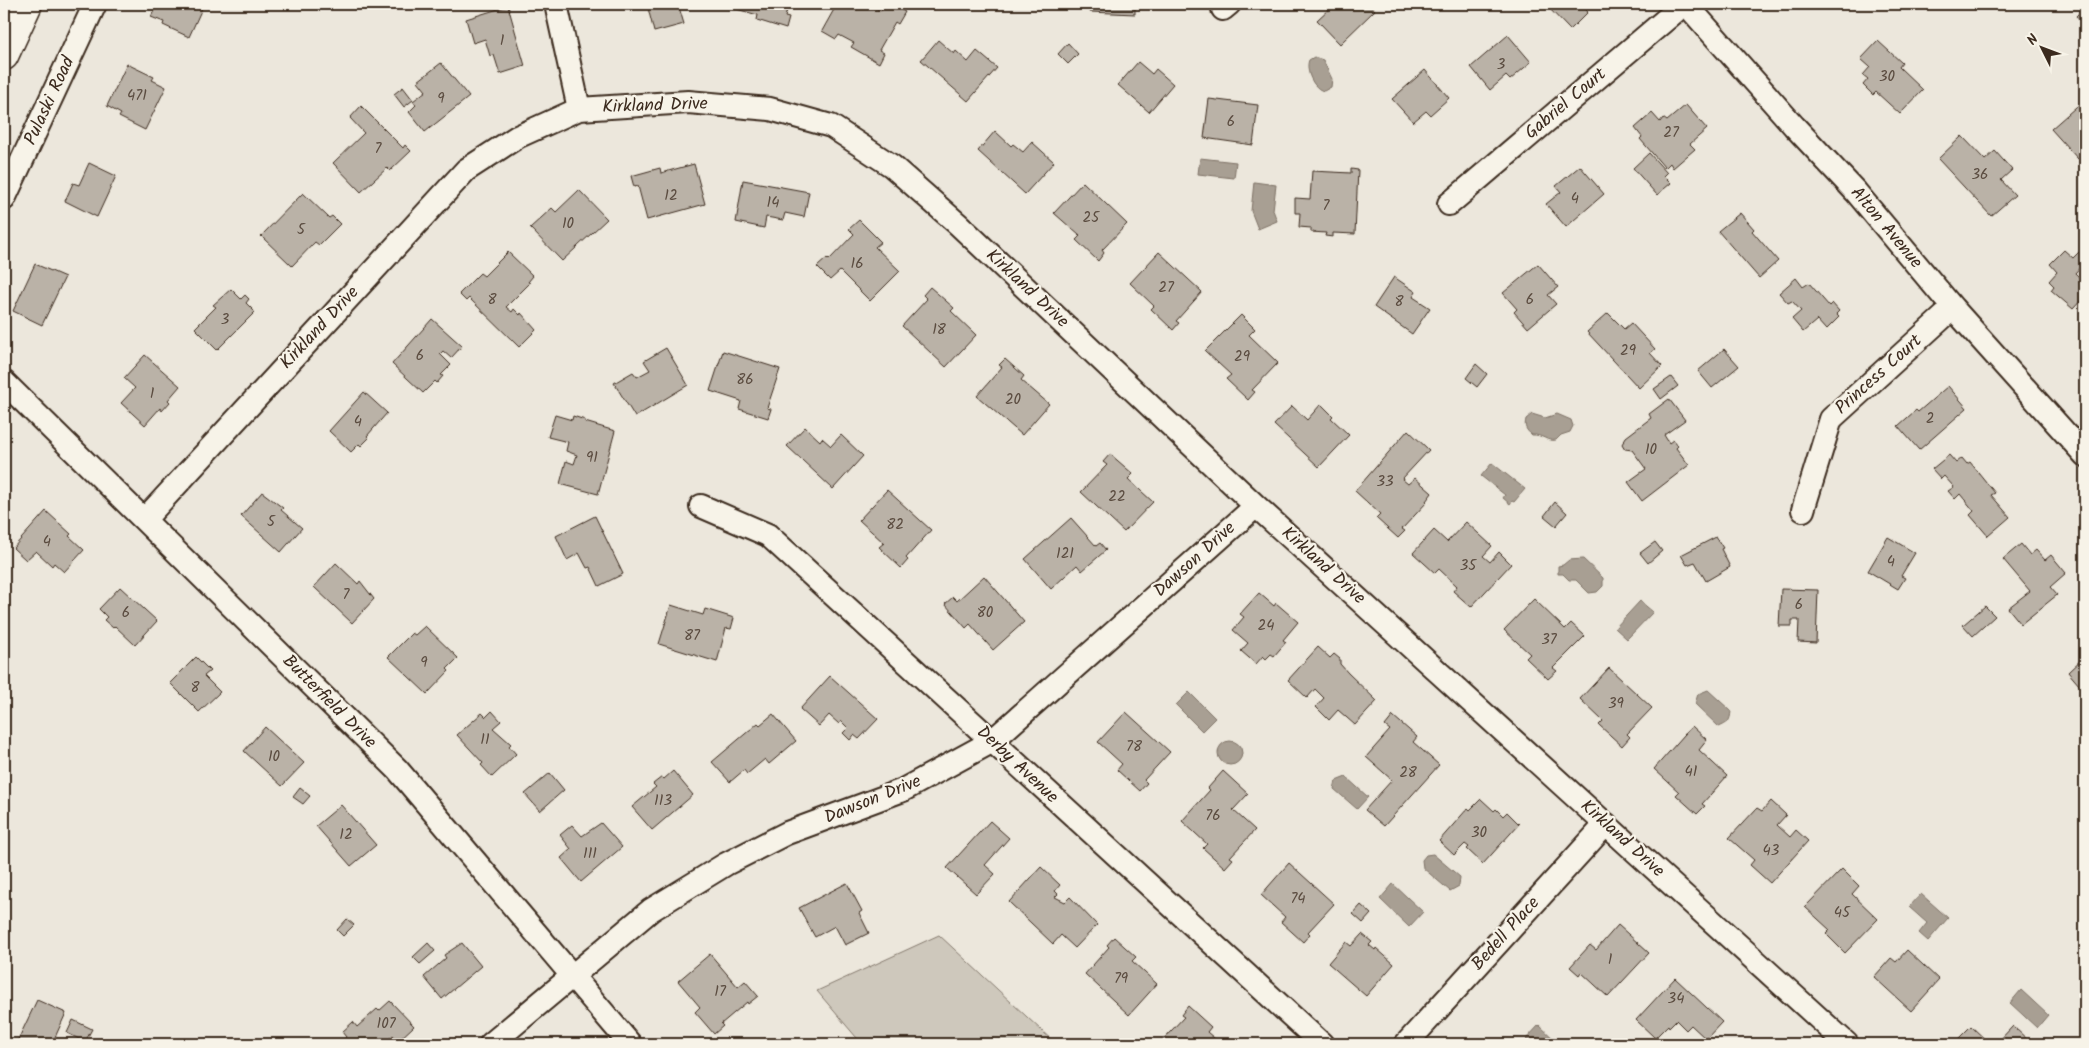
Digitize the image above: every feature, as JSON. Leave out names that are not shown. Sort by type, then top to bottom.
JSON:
[{"type":"main road","points":[[4,56],[28,4]]},
{"type":"street","name":"Pulaski Road","points":[[4,199],[95,4]]},
{"type":"street","points":[[556,4],[579,109]]},
{"type":"street","name":"Gabriel Court","points":[[1449,204],[1685,4]]},
{"type":"street","name":"Alton Avenue","points":[[1685,4],[1856,192],[1953,308],[2085,455]]},
{"type":"street","name":"Kirkland Drive","points":[[145,519],[466,170],[517,137],[579,109],[688,102],[770,109],[831,126],[892,166],[959,225],[1256,506],[1846,1044]]},
{"type":"street","name":"Princess Court","points":[[1803,510],[1831,418],[1953,308]]},
{"type":"street","name":"Butterfield Drive","points":[[4,382],[397,769],[571,977],[630,1044]]},
{"type":"street","name":"Derby Avenue","points":[[701,506],[768,535],[991,742],[1322,1044]]},
{"type":"street","name":"Dawson Drive","points":[[492,1044],[651,910],[726,864],[787,833],[904,790],[991,742],[1256,506]]},
{"type":"street","name":"Bedell Place","points":[[1406,1044],[1606,824]]},
{"type":"shaded area","points":[[1314,57],[1323,60],[1332,79],[1331,87],[1324,91],[1316,87],[1309,74],[1309,60]]},
{"type":"shaded area","points":[[1200,158],[1236,162],[1234,178],[1198,174]]},
{"type":"shaded area","points":[[1254,182],[1276,185],[1273,210],[1277,221],[1258,229],[1251,211]]},
{"type":"shaded area","points":[[1532,414],[1545,418],[1557,414],[1571,420],[1573,426],[1570,432],[1561,435],[1556,440],[1532,435],[1527,430],[1525,424],[1526,419]]},
{"type":"shaded area","points":[[1492,463],[1525,489],[1510,504],[1503,498],[1505,495],[1481,476]]},
{"type":"shaded area","points":[[1583,559],[1603,578],[1603,586],[1597,592],[1589,593],[1576,580],[1569,580],[1563,574],[1558,574],[1558,566],[1563,565],[1569,560]]},
{"type":"shaded area","points":[[1640,601],[1653,612],[1627,639],[1615,628]]},
{"type":"shaded area","points":[[1708,690],[1731,711],[1728,722],[1719,727],[1695,704],[1698,694]]},
{"type":"shaded area","points":[[1189,692],[1215,718],[1202,731],[1176,705]]},
{"type":"shaded area","points":[[1230,741],[1239,744],[1242,753],[1239,762],[1230,765],[1221,762],[1218,753],[1221,744]]},
{"type":"shaded area","points":[[1346,777],[1368,797],[1357,809],[1334,789],[1336,781]]},
{"type":"shaded area","points":[[1433,854],[1460,877],[1459,886],[1450,891],[1423,868],[1422,860],[1426,855]]},
{"type":"shaded area","points":[[1393,884],[1423,912],[1409,927],[1380,899]]},
{"type":"shaded area","points":[[1921,894],[1948,918],[1928,941],[1919,933],[1927,923],[1909,907]]},
{"type":"shaded area","points":[[939,935],[1056,1044],[862,1044],[817,991]]},
{"type":"shaded area","points":[[2021,990],[2048,1015],[2037,1028],[2010,1003]]},
{"type":"shaded area","points":[[1539,1025],[1559,1044],[1531,1044],[1526,1039]]},
{"type":"building","points":[[157,4],[204,4],[189,37],[163,25],[164,22],[151,17]]},
{"type":"building","points":[[647,4],[678,4],[684,24],[654,32]]},
{"type":"building","points":[[726,4],[789,4],[785,17],[789,18],[786,29],[757,20],[758,15],[725,6]]},
{"type":"building","points":[[837,4],[868,4],[881,11],[886,4],[891,4],[905,12],[898,24],[895,22],[879,50],[884,53],[879,63],[851,47],[854,43],[839,35],[836,39],[822,31]]},
{"type":"building","points":[[1090,4],[1135,4],[1135,14],[1090,12]]},
{"type":"building","points":[[1326,4],[1369,4],[1375,10],[1340,44],[1317,20],[1330,8]]},
{"type":"building","points":[[1545,4],[1591,4],[1585,9],[1588,12],[1570,30]]},
{"type":"building","points":[[508,6],[525,66],[500,74],[494,55],[490,56],[485,39],[473,43],[466,19]]},
{"type":"building","points":[[2085,7],[2085,26],[2076,16]]},
{"type":"building","points":[[1508,35],[1531,62],[1510,80],[1506,76],[1490,90],[1471,67]]},
{"type":"building","points":[[938,40],[954,54],[956,51],[968,62],[977,51],[997,68],[968,101],[921,60]]},
{"type":"building","points":[[1878,41],[1902,63],[1899,67],[1923,90],[1900,114],[1876,92],[1873,95],[1863,85],[1868,79],[1863,75],[1870,67],[1861,59]]},
{"type":"building","points":[[1068,43],[1078,54],[1068,64],[1058,54]]},
{"type":"building","points":[[1138,62],[1152,74],[1156,69],[1173,84],[1149,112],[1118,85]]},
{"type":"building","points":[[441,63],[469,97],[425,132],[409,112],[416,105],[413,101],[426,91],[418,81]]},
{"type":"building","points":[[127,64],[154,77],[152,80],[166,87],[145,130],[119,117],[121,114],[107,106]]},
{"type":"building","points":[[1425,70],[1449,98],[1430,115],[1426,111],[1413,122],[1392,99]]},
{"type":"building","points":[[403,87],[413,100],[404,107],[394,94]]},
{"type":"building","points":[[2085,94],[2085,153],[2078,159],[2051,129],[2084,100],[2082,97]]},
{"type":"building","points":[[1209,99],[1258,105],[1253,145],[1204,138]]},
{"type":"building","points":[[1686,105],[1707,129],[1690,144],[1695,149],[1673,168],[1670,163],[1665,168],[1640,139],[1642,137],[1635,128],[1652,113],[1660,122],[1663,118],[1667,121]]},
{"type":"building","points":[[361,106],[403,148],[405,145],[411,151],[390,171],[387,168],[361,192],[333,163],[364,133],[350,118]]},
{"type":"building","points":[[995,131],[1011,146],[1013,144],[1023,152],[1032,142],[1054,162],[1025,194],[978,151]]},
{"type":"building","points":[[1962,136],[1985,160],[1995,151],[2012,170],[2001,180],[2015,195],[1991,216],[1938,159]]},
{"type":"building","points":[[1649,153],[1667,173],[1664,176],[1671,183],[1657,195],[1633,168]]},
{"type":"building","points":[[89,163],[116,176],[97,217],[65,201],[73,183],[79,185]]},
{"type":"building","points":[[694,164],[705,204],[647,220],[638,186],[634,187],[631,176],[660,168],[661,173]]},
{"type":"building","points":[[1580,166],[1604,194],[1566,227],[1546,204],[1561,192],[1556,186]]},
{"type":"building","points":[[1351,169],[1358,170],[1355,234],[1333,233],[1333,237],[1325,236],[1326,233],[1311,232],[1311,228],[1299,227],[1300,213],[1295,213],[1295,198],[1310,199],[1312,171],[1351,173]]},
{"type":"building","points":[[743,180],[809,192],[804,217],[785,213],[783,220],[766,217],[764,228],[736,222]]},
{"type":"building","points":[[1083,182],[1127,224],[1102,250],[1104,253],[1098,261],[1076,240],[1080,236],[1054,213]]},
{"type":"building","points":[[579,190],[607,219],[562,261],[530,228],[552,208],[556,212]]},
{"type":"building","points":[[303,193],[329,218],[332,216],[340,224],[319,245],[315,242],[292,266],[261,236]]},
{"type":"building","points":[[1740,213],[1754,229],[1752,231],[1778,261],[1759,278],[1718,231]]},
{"type":"building","points":[[859,220],[881,242],[875,247],[900,271],[870,301],[840,271],[830,280],[817,267],[827,258],[829,260],[854,234],[849,229]]},
{"type":"building","points":[[2064,250],[2073,258],[2079,252],[2085,258],[2085,262],[2075,273],[2085,283],[2085,296],[2073,309],[2051,290],[2054,286],[2049,281],[2057,272],[2050,264]]},
{"type":"building","points":[[508,252],[533,276],[528,282],[530,283],[506,307],[512,312],[514,309],[520,315],[521,313],[536,330],[519,347],[469,298],[466,301],[459,294],[480,273],[484,276]]},
{"type":"building","points":[[1159,252],[1202,292],[1176,321],[1179,323],[1173,330],[1151,309],[1154,306],[1130,283]]},
{"type":"building","points":[[35,264],[65,277],[42,325],[13,311]]},
{"type":"building","points":[[1538,264],[1558,287],[1548,295],[1556,304],[1528,328],[1514,312],[1517,309],[1503,293]]},
{"type":"building","points":[[1394,277],[1416,292],[1413,297],[1430,308],[1412,334],[1374,307]]},
{"type":"building","points":[[1796,278],[1803,287],[1809,283],[1829,306],[1832,303],[1839,311],[1836,314],[1839,317],[1826,330],[1817,320],[1803,332],[1792,319],[1801,311],[1792,301],[1788,303],[1779,293]]},
{"type":"building","points":[[930,287],[954,308],[951,311],[976,335],[946,367],[902,326],[927,299],[923,295]]},
{"type":"building","points":[[231,289],[241,299],[245,295],[249,299],[246,303],[255,312],[217,350],[195,328],[216,307],[213,305]]},
{"type":"building","points":[[1608,313],[1624,329],[1631,323],[1655,349],[1650,353],[1662,366],[1639,388],[1587,332]]},
{"type":"building","points":[[1241,315],[1255,329],[1249,335],[1278,363],[1252,390],[1255,392],[1248,400],[1226,379],[1231,375],[1205,351]]},
{"type":"building","points":[[432,319],[462,346],[451,358],[443,351],[440,354],[451,365],[441,375],[443,376],[437,383],[435,381],[423,393],[392,364]]},
{"type":"building","points":[[666,348],[688,385],[635,417],[614,383],[633,372],[637,377],[650,370],[644,361]]},
{"type":"building","points":[[1724,349],[1739,366],[1712,388],[1698,371]]},
{"type":"building","points":[[723,351],[780,369],[767,408],[771,409],[768,418],[739,409],[741,401],[710,391]]},
{"type":"building","points":[[145,355],[180,386],[168,400],[170,402],[162,411],[160,408],[145,425],[121,403],[135,388],[124,378]]},
{"type":"building","points":[[1005,359],[1024,376],[1021,380],[1049,404],[1022,435],[977,396],[1002,367],[999,365]]},
{"type":"building","points":[[1476,364],[1487,374],[1477,387],[1466,378]]},
{"type":"building","points":[[1671,377],[1678,386],[1661,399],[1654,389]]},
{"type":"building","points":[[1948,386],[1967,408],[1919,450],[1898,426],[1916,410],[1918,412]]},
{"type":"building","points":[[364,392],[387,413],[367,436],[369,438],[351,452],[329,431]]},
{"type":"building","points":[[1669,399],[1685,420],[1664,435],[1669,443],[1673,440],[1678,446],[1676,448],[1689,465],[1642,501],[1628,482],[1646,469],[1632,450],[1625,449],[1622,444],[1626,437],[1651,418],[1649,414]]},
{"type":"building","points":[[1321,404],[1333,416],[1331,418],[1349,435],[1319,467],[1274,425],[1292,406],[1307,420]]},
{"type":"building","points":[[555,415],[572,420],[573,416],[585,420],[585,422],[615,431],[598,494],[560,484],[566,461],[574,464],[577,455],[566,451],[568,442],[548,437]]},
{"type":"building","points":[[805,427],[820,441],[822,438],[831,446],[841,435],[863,456],[833,489],[787,446]]},
{"type":"building","points":[[1408,430],[1429,450],[1402,479],[1408,484],[1415,478],[1432,493],[1427,502],[1402,529],[1405,531],[1398,538],[1376,518],[1380,514],[1355,491]]},
{"type":"building","points":[[1110,454],[1133,474],[1128,479],[1153,502],[1124,532],[1081,492],[1107,465],[1103,462]]},
{"type":"building","points":[[1949,455],[1956,463],[1962,458],[1967,464],[1970,462],[1995,493],[1991,495],[2010,517],[1988,536],[1970,515],[1974,511],[1960,494],[1955,499],[1948,491],[1954,487],[1944,476],[1941,479],[1932,469]]},
{"type":"building","points":[[887,490],[931,530],[906,558],[908,560],[901,568],[879,547],[884,543],[859,520]]},
{"type":"building","points":[[262,492],[283,508],[281,510],[302,528],[281,552],[241,516]]},
{"type":"building","points":[[1555,502],[1567,513],[1556,526],[1544,516]]},
{"type":"building","points":[[46,511],[71,534],[69,536],[84,550],[64,572],[54,563],[52,566],[36,551],[26,560],[13,548]]},
{"type":"building","points":[[595,516],[623,574],[599,586],[590,567],[587,568],[579,553],[567,560],[556,536]]},
{"type":"building","points":[[1071,518],[1096,546],[1100,543],[1106,550],[1082,571],[1077,565],[1051,589],[1025,559]]},
{"type":"building","points":[[1466,522],[1492,546],[1483,556],[1490,562],[1499,552],[1511,564],[1471,607],[1453,591],[1457,586],[1439,569],[1435,573],[1413,553],[1434,530],[1447,542]]},
{"type":"building","points":[[1716,537],[1723,548],[1721,549],[1730,567],[1706,581],[1695,562],[1687,565],[1681,555]]},
{"type":"building","points":[[1888,537],[1915,553],[1901,576],[1905,578],[1898,589],[1868,571]]},
{"type":"building","points":[[1655,542],[1662,551],[1648,563],[1640,553]]},
{"type":"building","points":[[2021,544],[2030,555],[2036,550],[2045,560],[2051,555],[2066,573],[2050,587],[2057,595],[2021,624],[2008,608],[2030,591],[2003,559]]},
{"type":"building","points":[[336,563],[358,584],[360,581],[374,599],[352,623],[314,587]]},
{"type":"building","points":[[984,576],[1024,622],[993,650],[970,624],[966,628],[945,604],[953,597],[957,601]]},
{"type":"building","points":[[120,587],[157,621],[135,645],[115,626],[113,628],[104,620],[107,617],[99,609]]},
{"type":"building","points":[[1781,589],[1818,590],[1816,643],[1798,642],[1799,620],[1792,620],[1792,626],[1779,626]]},
{"type":"building","points":[[1259,593],[1274,606],[1276,603],[1298,622],[1283,640],[1286,642],[1274,656],[1271,654],[1266,659],[1263,656],[1256,664],[1241,651],[1248,643],[1233,630],[1244,617],[1240,614]]},
{"type":"building","points":[[1534,599],[1565,629],[1571,623],[1585,636],[1553,668],[1557,671],[1548,679],[1526,658],[1530,654],[1504,630]]},
{"type":"building","points":[[671,605],[703,615],[705,609],[734,618],[731,629],[726,628],[717,662],[659,644]]},
{"type":"building","points":[[1985,606],[1995,616],[1973,636],[1963,625]]},
{"type":"building","points":[[425,626],[458,658],[447,669],[449,671],[427,694],[388,657],[412,633],[415,635]]},
{"type":"building","points":[[1318,647],[1330,658],[1334,654],[1340,659],[1340,664],[1377,701],[1355,725],[1338,710],[1329,720],[1316,707],[1324,698],[1315,689],[1307,698],[1288,680]]},
{"type":"building","points":[[2085,656],[2085,692],[2068,672]]},
{"type":"building","points":[[196,657],[210,671],[204,676],[220,692],[199,712],[170,683]]},
{"type":"building","points":[[1609,668],[1652,708],[1627,734],[1630,737],[1622,746],[1599,725],[1603,721],[1580,699]]},
{"type":"building","points":[[830,676],[878,719],[859,739],[854,735],[850,740],[843,733],[848,728],[841,721],[839,724],[829,715],[819,726],[800,709]]},
{"type":"building","points":[[492,711],[501,721],[493,728],[511,744],[509,746],[516,754],[492,777],[481,765],[483,763],[457,735],[482,713],[486,717]]},
{"type":"building","points":[[1126,712],[1170,752],[1144,780],[1147,783],[1140,791],[1117,770],[1122,764],[1098,742]]},
{"type":"building","points":[[773,714],[796,741],[769,764],[765,759],[747,774],[744,770],[730,782],[712,762],[758,723],[760,725]]},
{"type":"building","points":[[1393,716],[1417,737],[1413,742],[1439,765],[1384,826],[1365,810],[1392,780],[1366,757],[1390,730],[1385,726]]},
{"type":"building","points":[[1692,726],[1707,740],[1699,750],[1727,776],[1702,804],[1705,806],[1697,814],[1676,795],[1679,792],[1654,769]]},
{"type":"building","points":[[265,727],[304,763],[282,786],[244,751]]},
{"type":"building","points":[[673,771],[693,795],[652,830],[632,807],[656,787],[653,784],[662,777],[664,779]]},
{"type":"building","points":[[1223,771],[1248,794],[1233,810],[1255,830],[1230,857],[1233,859],[1225,868],[1203,848],[1207,844],[1182,821],[1210,790],[1208,788]]},
{"type":"building","points":[[550,773],[564,790],[540,811],[525,794]]},
{"type":"building","points":[[300,788],[310,796],[303,804],[293,797]]},
{"type":"building","points":[[1481,799],[1494,811],[1496,809],[1503,816],[1507,812],[1519,824],[1483,864],[1467,849],[1469,847],[1465,844],[1454,855],[1439,841],[1468,808],[1470,810]]},
{"type":"building","points":[[1771,801],[1786,815],[1777,825],[1790,837],[1796,830],[1808,841],[1770,883],[1750,865],[1754,860],[1729,838],[1757,808],[1762,811]]},
{"type":"building","points":[[341,805],[376,845],[351,866],[316,826]]},
{"type":"building","points":[[990,821],[1009,838],[985,865],[995,874],[976,894],[947,868]]},
{"type":"building","points":[[601,823],[622,847],[581,882],[561,858],[571,849],[560,835],[572,825],[582,836]]},
{"type":"building","points":[[1289,863],[1334,904],[1308,932],[1310,934],[1303,942],[1281,922],[1285,917],[1261,895]]},
{"type":"building","points":[[1041,867],[1060,885],[1055,891],[1058,894],[1055,897],[1065,902],[1070,897],[1097,925],[1075,948],[1061,935],[1053,944],[1009,902]]},
{"type":"building","points":[[1842,869],[1859,886],[1852,894],[1878,919],[1845,953],[1826,934],[1830,930],[1805,907]]},
{"type":"building","points":[[847,883],[862,911],[859,913],[869,933],[845,945],[835,926],[815,937],[799,908]]},
{"type":"building","points":[[1361,905],[1371,914],[1363,923],[1353,914]]},
{"type":"building","points":[[347,919],[354,925],[343,936],[337,930]]},
{"type":"building","points":[[1618,925],[1649,953],[1608,997],[1581,972],[1579,975],[1570,967],[1590,945],[1596,950]]},
{"type":"building","points":[[1362,934],[1372,942],[1369,945],[1375,950],[1376,948],[1394,964],[1366,996],[1328,963],[1346,942],[1351,946]]},
{"type":"building","points":[[1114,937],[1136,957],[1132,961],[1157,984],[1129,1015],[1085,974],[1109,947],[1107,945]]},
{"type":"building","points":[[428,943],[435,951],[420,964],[413,957]]},
{"type":"building","points":[[462,943],[481,966],[442,999],[424,977],[446,958],[444,955]]},
{"type":"building","points":[[1907,950],[1939,980],[1911,1011],[1874,977],[1891,958],[1896,962]]},
{"type":"building","points":[[710,954],[738,987],[745,981],[758,996],[748,1004],[747,1002],[721,1024],[723,1026],[714,1034],[695,1012],[700,1007],[678,981]]},
{"type":"building","points":[[1675,978],[1722,1022],[1706,1039],[1691,1025],[1686,1030],[1676,1020],[1655,1038],[1636,1020]]},
{"type":"building","points":[[37,1000],[66,1013],[52,1044],[16,1044]]},
{"type":"building","points":[[390,1001],[414,1026],[398,1041],[393,1035],[384,1044],[346,1044],[343,1041],[346,1037],[342,1032],[353,1022],[357,1027],[377,1009],[379,1011]]},
{"type":"building","points":[[1188,1006],[1211,1027],[1207,1032],[1221,1044],[1159,1044],[1184,1017],[1181,1015]]},
{"type":"building","points":[[73,1020],[92,1029],[85,1042],[67,1033]]},
{"type":"building","points":[[1971,1026],[1990,1044],[1953,1044]]},
{"type":"building","points":[[2013,1026],[2032,1044],[1996,1044]]}]
